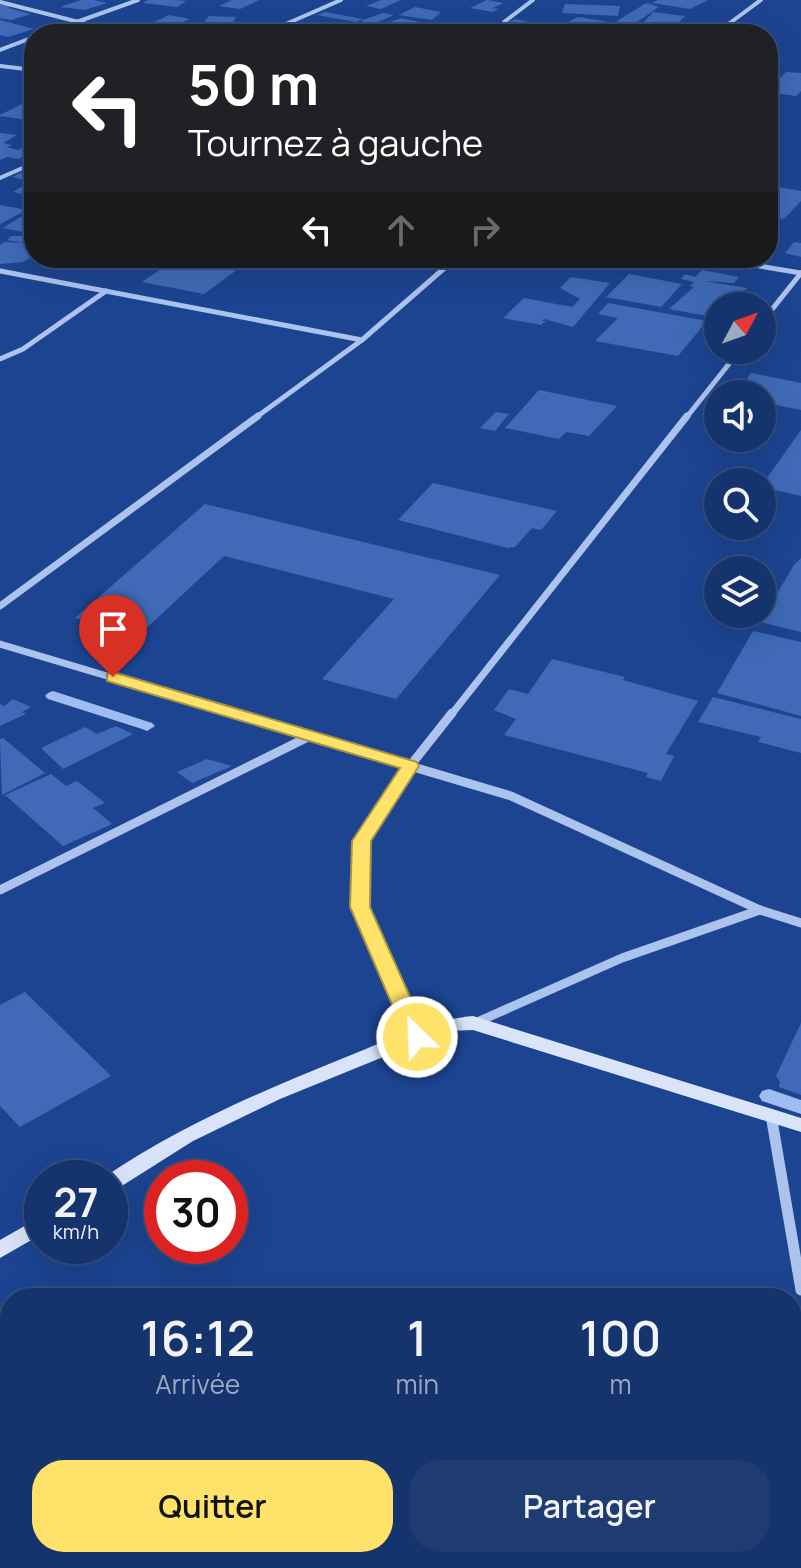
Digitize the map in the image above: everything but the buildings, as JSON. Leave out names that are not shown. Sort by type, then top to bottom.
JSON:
[{"type":"main road","points":[[128,1172],[186,1136],[261,1100],[445,1025],[473,1023],[801,1125]]},
{"type":"main road","points":[[0,1250],[24,1235]]},
{"type":"street","points":[[69,24],[138,0]]},
{"type":"street","points":[[286,24],[341,0]]},
{"type":"street","points":[[504,22],[533,0]]},
{"type":"street","points":[[729,24],[761,0]]},
{"type":"street","points":[[0,2],[92,24]]},
{"type":"street","points":[[0,50],[24,41]]},
{"type":"street","points":[[0,66],[24,69]]},
{"type":"street","points":[[0,178],[24,167]]},
{"type":"street","points":[[0,606],[362,340],[445,268]]},
{"type":"street","points":[[771,268],[801,273],[776,304]]},
{"type":"street","points":[[0,271],[362,340]]},
{"type":"street","points":[[0,359],[23,349],[106,291]]},
{"type":"street","points":[[417,1037],[360,907],[362,841],[410,766],[729,364]]},
{"type":"street","points":[[0,644],[511,796],[760,910],[801,923]]},
{"type":"street","points":[[0,890],[310,736]]},
{"type":"street","points":[[473,1023],[622,958],[760,910]]},
{"type":"street","points":[[771,1114],[801,1288]]},
{"type":"waterway","points":[[53,696],[147,726]]},
{"type":"waterway","points":[[769,1096],[801,1107]]},
{"type":"route","points":[[113,677],[410,766],[362,841],[360,907],[417,1037]]}]
